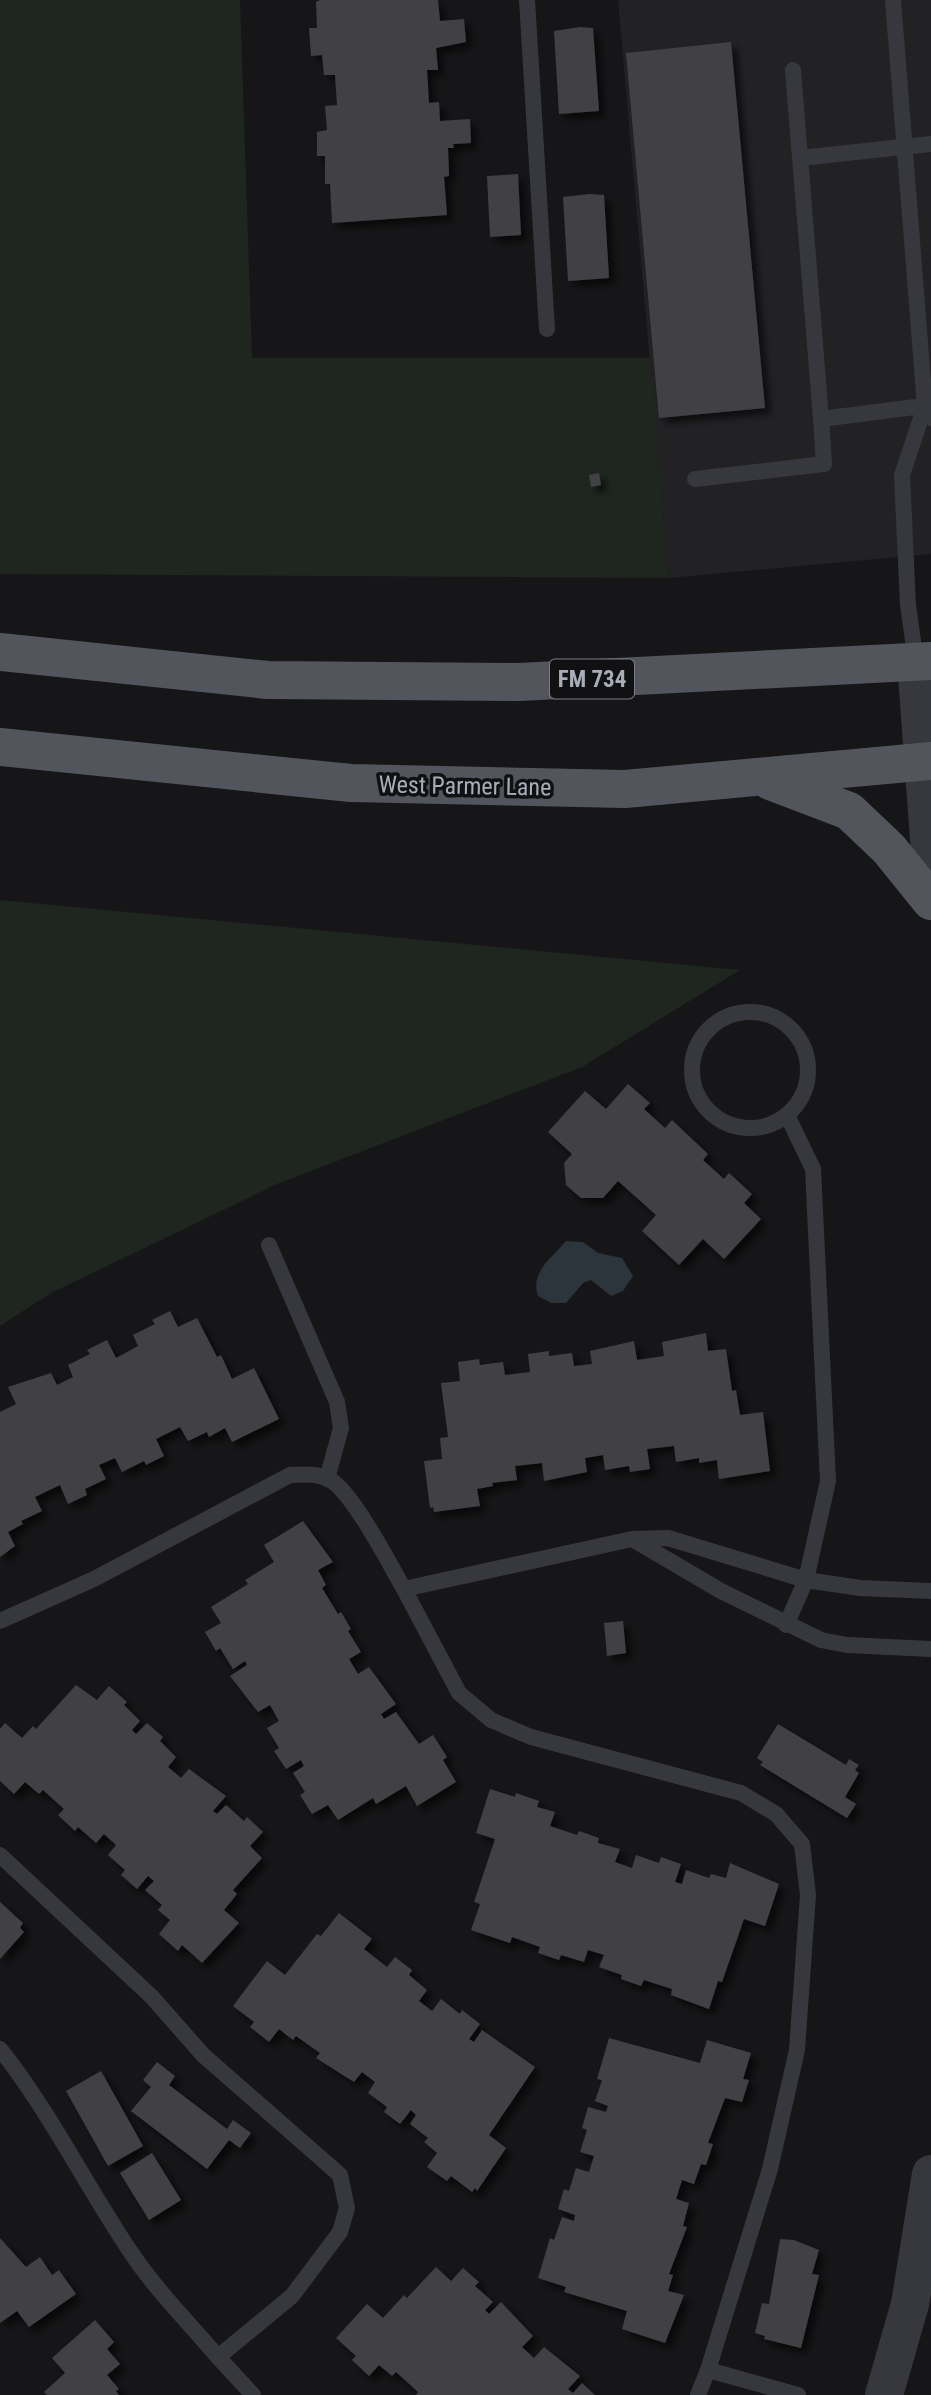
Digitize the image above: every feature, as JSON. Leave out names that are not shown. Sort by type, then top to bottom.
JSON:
[{"type":"main road","name":"FM 734","points":[[0,652],[268,680],[519,682],[923,661]]},
{"type":"main road","name":"West Parmer Lane","points":[[0,747],[351,783],[625,789],[928,761]]},
{"type":"main road","points":[[762,777],[849,811],[889,849],[931,901]]},
{"type":"street","points":[[923,661],[931,866]]},
{"type":"street","points":[[884,2395],[910,2304],[931,2174]]},
{"type":"lane","points":[[527,0],[547,329]]},
{"type":"lane","points":[[893,0],[929,410],[902,475],[908,605],[923,661]]},
{"type":"lane","points":[[695,479],[824,464],[793,70]]},
{"type":"lane","points":[[800,158],[931,144]]},
{"type":"lane","points":[[821,419],[929,410]]},
{"type":"lane","points":[[742,1012],[761,1013],[778,1019],[793,1031],[803,1046],[808,1065],[807,1084],[800,1101],[787,1115],[770,1125],[751,1129],[731,1126],[714,1116],[700,1102],[693,1084],[691,1065],[697,1045],[708,1029],[724,1018],[742,1012]]},
{"type":"lane","points":[[786,1625],[806,1580],[820,1524],[827,1467],[813,1170],[787,1115]]},
{"type":"lane","points":[[269,1245],[337,1402],[341,1428],[327,1479]]},
{"type":"lane","points":[[0,1621],[94,1579],[290,1475],[315,1474],[336,1483],[368,1528],[404,1589],[459,1693],[491,1720],[531,1737],[741,1793],[776,1814],[802,1844],[808,1895],[797,2050],[771,2169],[698,2395]]},
{"type":"lane","points":[[404,1589],[632,1539],[668,1538],[806,1580],[860,1588],[931,1591]]},
{"type":"lane","points":[[632,1539],[786,1625],[821,1640],[847,1645],[931,1649]]},
{"type":"lane","points":[[0,1855],[152,1997],[203,2056],[340,2175],[347,2208],[340,2232],[292,2296],[218,2357]]},
{"type":"lane","points":[[0,2049],[30,2087],[74,2164],[131,2254],[253,2395]]},
{"type":"lane","points":[[708,2370],[798,2395]]},
{"type":"shaded area","points":[[0,0],[240,0],[252,358],[650,358],[669,578],[0,574]]},
{"type":"shaded area","points":[[618,0],[931,0],[931,554],[669,578]]},
{"type":"shaded area","points":[[0,900],[740,970],[582,1067],[277,1184],[51,1293],[0,1326]]},
{"type":"shaded area","points":[[566,1241],[583,1242],[598,1253],[622,1258],[633,1276],[623,1291],[611,1296],[591,1280],[583,1283],[566,1303],[551,1303],[538,1296],[536,1287],[539,1273]]},
{"type":"building","points":[[438,0],[440,21],[464,19],[466,42],[436,48],[438,70],[427,70],[429,103],[439,102],[440,121],[470,119],[471,143],[453,144],[454,148],[448,148],[449,176],[444,177],[447,215],[332,223],[330,184],[325,184],[325,156],[317,156],[317,132],[327,130],[325,106],[337,105],[335,75],[324,75],[322,55],[311,56],[309,28],[317,28],[316,2]]},
{"type":"building","points":[[593,28],[599,111],[559,114],[554,31]]},
{"type":"building","points":[[731,42],[765,408],[659,418],[626,53]]},
{"type":"building","points":[[518,174],[521,235],[490,237],[487,176]]},
{"type":"building","points":[[604,195],[609,278],[568,281],[563,197]]},
{"type":"building","points":[[599,473],[601,485],[591,487],[589,475]]},
{"type":"building","points":[[628,1084],[650,1103],[644,1109],[665,1128],[672,1120],[708,1154],[703,1160],[724,1179],[729,1173],[752,1194],[744,1203],[761,1219],[724,1259],[703,1239],[679,1265],[642,1231],[656,1215],[618,1181],[603,1198],[581,1198],[566,1185],[564,1163],[572,1154],[548,1132],[585,1091],[606,1109]]},
{"type":"building","points":[[170,1311],[178,1327],[197,1318],[217,1357],[221,1355],[232,1379],[254,1368],[279,1419],[232,1442],[225,1428],[209,1437],[207,1432],[188,1441],[180,1427],[156,1439],[164,1456],[146,1465],[144,1461],[122,1472],[115,1458],[99,1465],[106,1479],[85,1489],[87,1495],[68,1504],[60,1485],[35,1497],[42,1511],[21,1521],[23,1524],[8,1532],[15,1546],[0,1557],[0,1412],[16,1404],[8,1387],[51,1373],[57,1385],[73,1377],[68,1365],[90,1354],[87,1350],[107,1340],[116,1358],[138,1346],[133,1335],[155,1324],[152,1320]]},
{"type":"building","points":[[706,1333],[708,1351],[726,1349],[732,1391],[736,1390],[740,1415],[763,1412],[770,1471],[719,1479],[717,1460],[699,1463],[699,1458],[676,1462],[674,1446],[647,1449],[650,1469],[630,1472],[629,1466],[605,1470],[603,1455],[585,1458],[587,1472],[544,1481],[542,1463],[515,1466],[517,1480],[492,1483],[493,1486],[477,1489],[480,1506],[434,1512],[433,1507],[430,1508],[424,1461],[442,1459],[440,1438],[448,1437],[441,1383],[460,1381],[458,1362],[479,1359],[480,1365],[503,1362],[505,1375],[530,1372],[528,1354],[549,1351],[549,1356],[572,1353],[574,1366],[592,1364],[590,1351],[634,1341],[637,1360],[664,1356],[662,1342]]},
{"type":"building","points":[[303,1521],[333,1562],[318,1570],[326,1585],[322,1588],[338,1614],[341,1612],[351,1629],[348,1631],[361,1652],[349,1659],[358,1674],[369,1667],[396,1704],[381,1714],[384,1719],[396,1712],[419,1744],[433,1735],[447,1757],[443,1760],[456,1782],[417,1806],[406,1786],[376,1804],[373,1798],[338,1820],[328,1805],[312,1814],[300,1795],[305,1792],[293,1773],[304,1766],[301,1760],[286,1769],[274,1751],[279,1748],[267,1728],[279,1721],[270,1705],[258,1712],[230,1676],[247,1665],[245,1661],[233,1669],[220,1648],[216,1651],[205,1632],[221,1623],[211,1607],[248,1584],[245,1580],[274,1562],[264,1545]]},
{"type":"building","points":[[623,1621],[626,1653],[607,1656],[604,1623]]},
{"type":"building","points":[[76,1685],[97,1700],[109,1686],[127,1702],[124,1705],[140,1721],[132,1730],[136,1734],[147,1723],[163,1737],[160,1741],[176,1757],[168,1767],[181,1778],[189,1769],[226,1796],[213,1811],[217,1814],[226,1805],[244,1821],[247,1817],[263,1832],[250,1846],[262,1858],[233,1890],[237,1894],[224,1910],[239,1923],[202,1963],[182,1945],[178,1951],[159,1934],[170,1920],[158,1910],[162,1905],[145,1890],[154,1881],[148,1876],[137,1889],[121,1875],[125,1870],[108,1855],[116,1845],[104,1834],[96,1843],[78,1827],[75,1831],[58,1815],[64,1809],[43,1790],[39,1794],[25,1782],[14,1794],[0,1781],[0,1729],[5,1723],[22,1738],[33,1726],[36,1729]]},
{"type":"building","points":[[778,1724],[846,1765],[849,1759],[859,1765],[855,1770],[859,1773],[845,1797],[856,1804],[847,1818],[760,1765],[763,1762],[757,1758]]},
{"type":"building","points":[[490,1789],[515,1797],[516,1793],[539,1801],[537,1807],[555,1812],[550,1826],[577,1835],[579,1831],[599,1838],[598,1843],[620,1849],[615,1862],[632,1868],[636,1855],[659,1863],[661,1857],[681,1864],[675,1882],[682,1884],[686,1870],[709,1878],[711,1874],[726,1878],[730,1863],[779,1884],[765,1926],[744,1919],[722,1982],[718,1981],[709,2009],[671,1995],[672,1989],[644,1980],[641,1986],[621,1979],[622,1975],[599,1967],[604,1955],[588,1950],[584,1962],[561,1955],[559,1960],[538,1953],[540,1947],[512,1937],[510,1943],[471,1930],[480,1904],[474,1902],[495,1839],[476,1833]]},
{"type":"building","points":[[0,1902],[23,1923],[20,1928],[24,1932],[0,1959]]},
{"type":"building","points":[[339,1913],[372,1939],[364,1949],[387,1967],[395,1957],[412,1970],[409,1975],[427,1990],[419,2001],[432,2011],[441,1999],[460,2014],[462,2010],[480,2024],[469,2039],[474,2042],[482,2030],[535,2067],[489,2135],[506,2148],[477,2191],[475,2188],[472,2192],[451,2176],[447,2181],[427,2167],[437,2153],[424,2142],[428,2138],[410,2124],[416,2115],[411,2110],[400,2124],[384,2112],[387,2107],[368,2093],[375,2082],[362,2072],[354,2082],[316,2058],[320,2053],[296,2036],[293,2040],[279,2029],[269,2042],[250,2027],[254,2022],[233,2006],[267,1961],[285,1975],[317,1934],[321,1936]]},
{"type":"building","points":[[609,2038],[700,2063],[707,2040],[751,2053],[743,2079],[749,2080],[742,2102],[725,2098],[708,2143],[713,2144],[706,2165],[701,2164],[694,2184],[682,2180],[676,2199],[689,2203],[683,2226],[687,2227],[669,2274],[673,2275],[668,2291],[684,2295],[665,2343],[622,2329],[627,2311],[564,2292],[566,2287],[538,2278],[550,2238],[554,2240],[562,2217],[574,2221],[575,2215],[558,2209],[564,2189],[569,2191],[576,2168],[589,2172],[594,2156],[580,2152],[587,2130],[582,2128],[588,2107],[606,2112],[608,2106],[595,2101],[602,2080],[597,2079]]},
{"type":"building","points":[[157,2062],[175,2076],[169,2085],[227,2129],[233,2120],[251,2133],[240,2148],[229,2140],[207,2169],[131,2111],[151,2087],[143,2080]]},
{"type":"building","points":[[101,2071],[143,2146],[108,2166],[66,2091]]},
{"type":"building","points":[[152,2153],[181,2200],[149,2220],[120,2173]]},
{"type":"building","points":[[0,2238],[26,2267],[40,2257],[52,2275],[59,2270],[76,2294],[29,2327],[17,2311],[0,2323]]},
{"type":"building","points":[[780,2239],[794,2240],[819,2250],[812,2274],[819,2275],[801,2348],[764,2339],[765,2336],[755,2333],[762,2303],[769,2304]]},
{"type":"building","points":[[436,2267],[451,2281],[463,2268],[479,2282],[475,2286],[493,2302],[485,2310],[489,2314],[501,2302],[533,2336],[522,2347],[534,2358],[544,2347],[580,2376],[568,2389],[573,2393],[582,2383],[595,2395],[416,2395],[418,2392],[396,2372],[392,2376],[379,2365],[369,2376],[352,2360],[356,2356],[336,2338],[367,2304],[383,2318],[404,2295],[407,2298]]},
{"type":"building","points":[[95,2320],[114,2342],[107,2349],[120,2364],[107,2375],[119,2389],[116,2391],[119,2395],[47,2395],[44,2392],[65,2373],[52,2358]]}]
